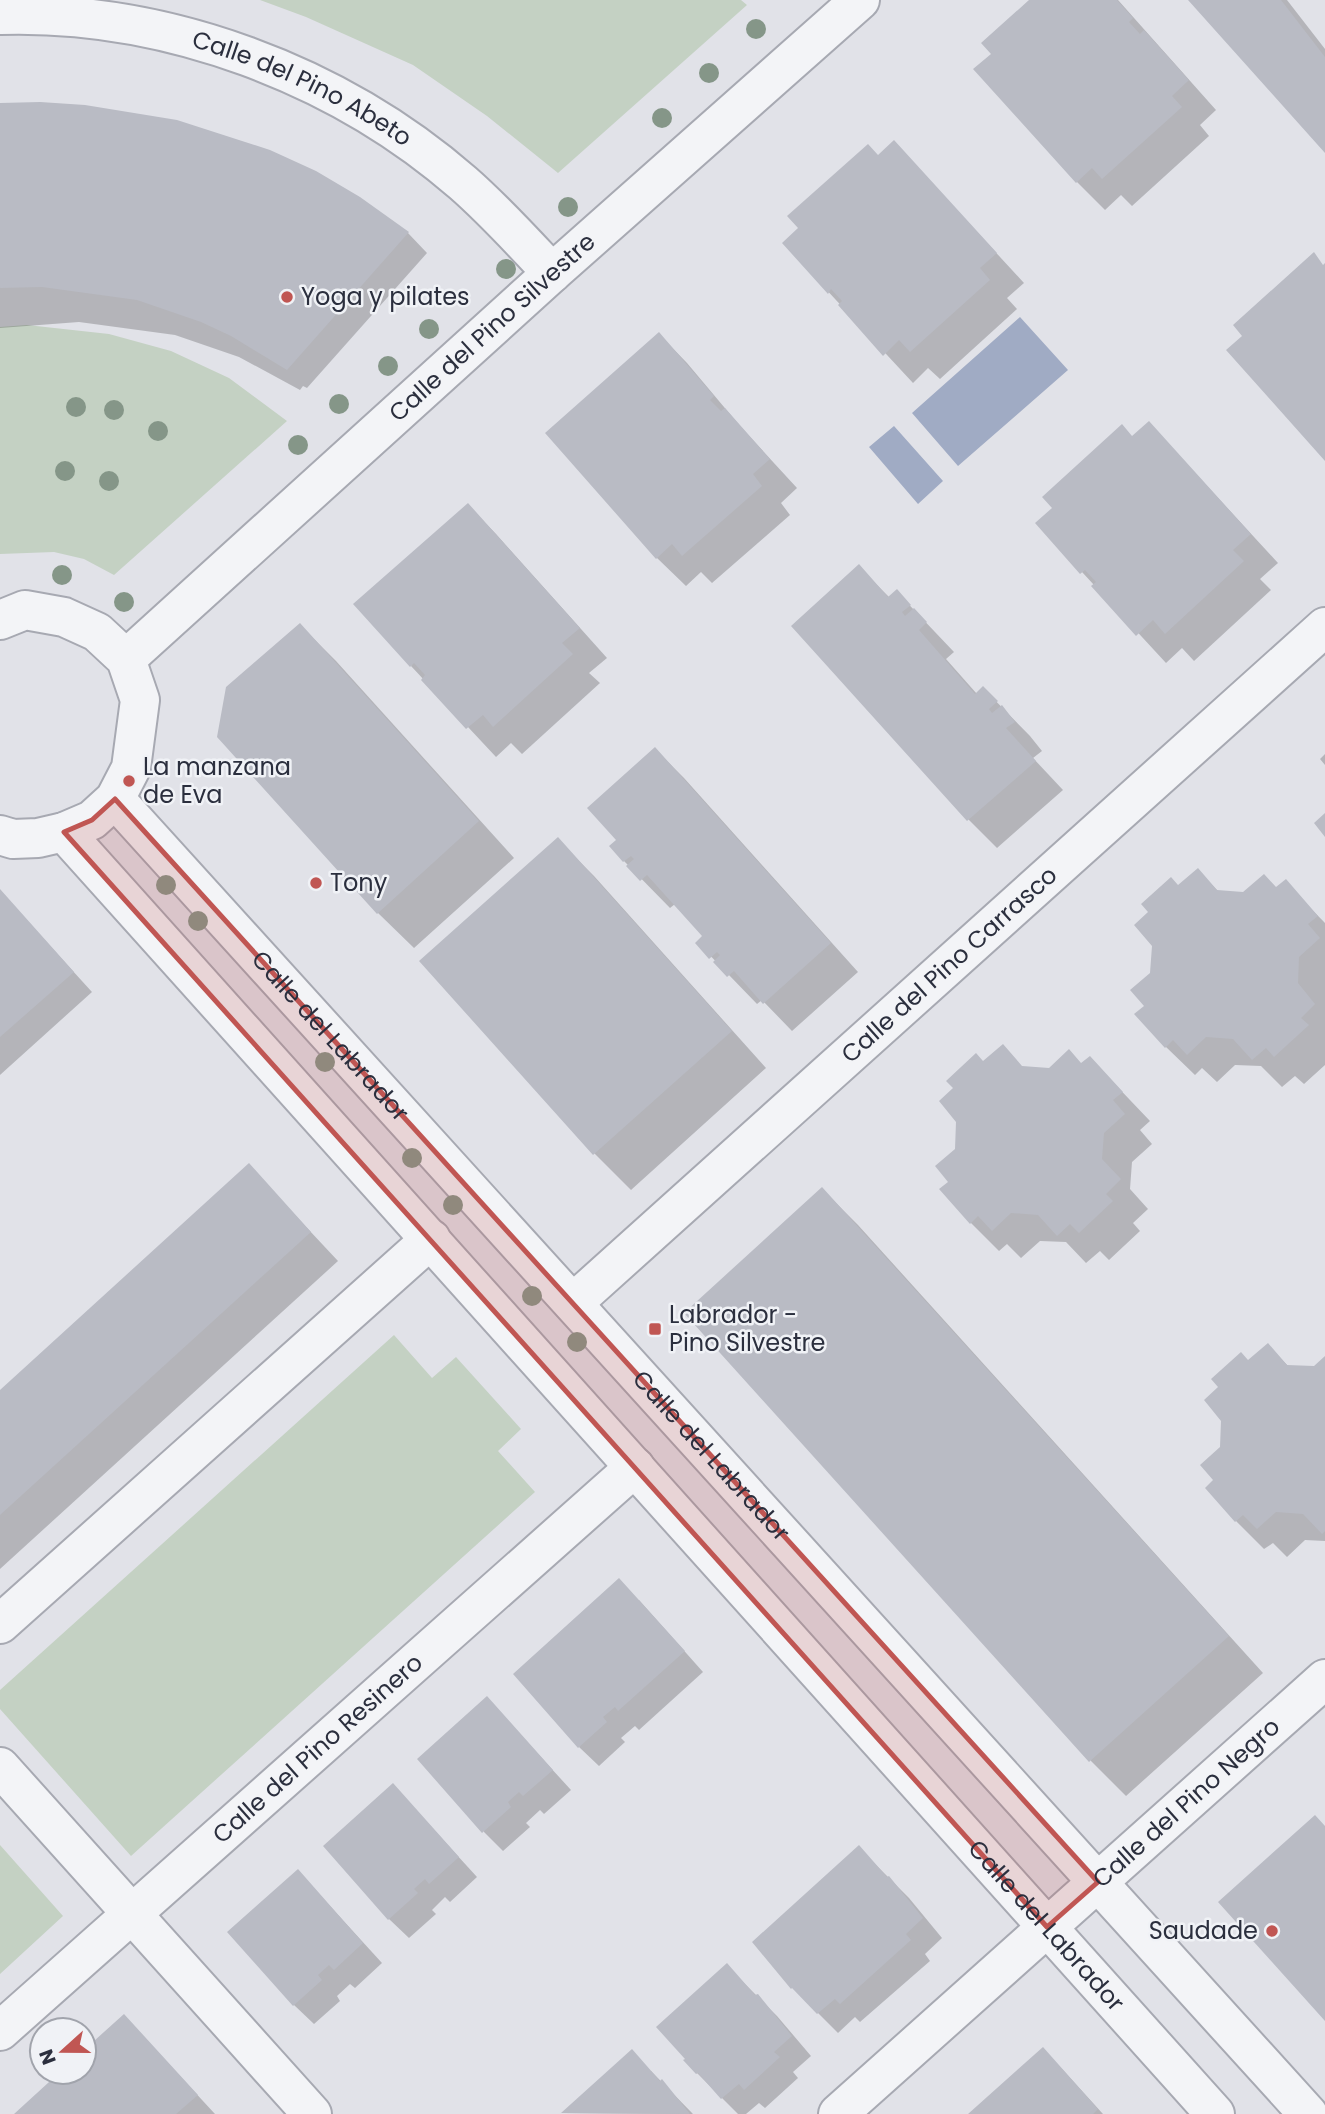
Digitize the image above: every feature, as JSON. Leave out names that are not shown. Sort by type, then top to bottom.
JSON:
[{"type":"street","name":"Calle del Pino Silvestre","points":[[126,659],[552,273],[860,0]]},
{"type":"street","name":"Calle del Pino Abeto","points":[[0,15],[110,22],[174,35],[236,53],[296,76],[355,106],[410,141],[494,210],[552,273]]},
{"type":"street","points":[[0,620],[26,610],[64,617],[97,632],[126,659],[140,700],[131,768],[115,799],[92,820],[64,832],[38,838],[13,839],[0,835]]},
{"type":"street","name":"Calle del Pino Carrasco","points":[[573,1303],[1325,627]]},
{"type":"street","name":"Calle del Labrador","points":[[115,799],[1308,2114]]},
{"type":"street","name":"Calle del Labrador","points":[[64,832],[1214,2114]]},
{"type":"street","points":[[0,1623],[430,1239]]},
{"type":"street","name":"Calle del Pino Resinero","points":[[0,2031],[635,1467]]},
{"type":"street","name":"Calle del Pino Negro","points":[[838,2114],[1325,1679]]},
{"type":"street","points":[[0,1767],[312,2114]]},
{"type":"highlighted area","points":[[115,799],[1098,1882],[1047,1927],[64,832],[92,820]]},
{"type":"green space","points":[[260,0],[741,0],[747,5],[558,173],[487,116],[413,65],[306,17]]},
{"type":"green space","points":[[27,325],[109,334],[171,351],[229,378],[287,421],[114,575],[84,559],[54,552],[0,554],[0,327]]},
{"type":"green space","points":[[394,1335],[432,1378],[456,1357],[521,1429],[498,1451],[535,1492],[131,1856],[0,1709],[0,1690]]},
{"type":"green space","points":[[0,1845],[63,1916],[0,1974]]},
{"type":"water","points":[[1020,317],[1068,370],[958,466],[912,413]]},
{"type":"water","points":[[894,426],[943,481],[918,504],[869,447]]},
{"type":"building","points":[[1029,0],[1117,0],[1133,18],[1129,22],[1140,34],[1144,30],[1189,80],[1172,96],[1182,107],[1102,179],[1092,168],[1076,183],[973,69],[991,54],[981,43]]},
{"type":"building","points":[[1188,0],[1281,0],[1325,57],[1325,153]]},
{"type":"building","points":[[0,103],[85,105],[177,120],[270,150],[316,171],[360,197],[409,232],[287,370],[231,336],[201,322],[137,300],[42,287],[0,288]]},
{"type":"building","points":[[894,140],[997,253],[980,268],[990,280],[910,352],[899,340],[883,356],[838,305],[842,301],[831,289],[828,294],[782,243],[798,228],[787,216],[868,144],[878,155]]},
{"type":"building","points":[[1314,252],[1323,265],[1325,263],[1325,461],[1226,350],[1242,336],[1233,325]]},
{"type":"building","points":[[659,332],[714,396],[710,400],[721,411],[725,408],[770,459],[753,474],[762,486],[682,556],[672,544],[656,559],[545,433]]},
{"type":"building","points":[[1149,421],[1251,534],[1233,550],[1244,561],[1165,634],[1153,620],[1136,636],[1091,586],[1096,582],[1085,570],[1080,574],[1035,523],[1052,508],[1042,497],[1122,424],[1132,436]]},
{"type":"building","points":[[468,503],[580,628],[562,643],[573,654],[493,727],[483,715],[466,729],[421,680],[425,675],[414,663],[410,667],[353,604]]},
{"type":"building","points":[[859,564],[888,597],[897,589],[911,605],[902,612],[905,616],[914,608],[927,622],[919,630],[975,694],[983,686],[998,701],[989,709],[992,713],[1002,705],[1015,722],[1006,728],[1036,761],[967,821],[791,626]]},
{"type":"building","points":[[300,623],[479,821],[377,914],[217,737],[226,687]]},
{"type":"building","points":[[655,747],[831,943],[763,1004],[734,971],[727,977],[713,962],[720,955],[717,952],[709,959],[695,943],[702,936],[647,875],[640,881],[626,866],[634,859],[631,856],[623,862],[609,846],[616,840],[587,808]]},
{"type":"building","points":[[1325,813],[1325,837],[1314,823]]},
{"type":"building","points":[[558,837],[732,1031],[593,1155],[419,961]]},
{"type":"building","points":[[1198,868],[1217,890],[1243,892],[1264,874],[1276,887],[1286,879],[1318,916],[1308,924],[1320,938],[1299,957],[1298,983],[1315,1004],[1301,1018],[1309,1025],[1274,1057],[1266,1048],[1252,1060],[1233,1039],[1206,1037],[1187,1055],[1173,1040],[1165,1048],[1134,1014],[1144,1006],[1130,990],[1150,973],[1152,946],[1134,925],[1148,912],[1141,904],[1171,877],[1178,885]]},
{"type":"building","points":[[0,889],[74,972],[0,1037]]},
{"type":"building","points":[[1003,1044],[1022,1066],[1049,1068],[1069,1049],[1081,1063],[1090,1056],[1123,1092],[1113,1100],[1125,1114],[1104,1133],[1102,1159],[1121,1179],[1106,1194],[1113,1201],[1079,1233],[1070,1224],[1057,1236],[1038,1215],[1011,1213],[992,1231],[978,1216],[970,1224],[939,1189],[948,1182],[935,1166],[955,1149],[956,1122],[939,1101],[953,1088],[946,1081],[976,1053],[983,1061]]},
{"type":"building","points":[[249,1163],[311,1232],[0,1515],[0,1390]]},
{"type":"building","points":[[822,1187],[1229,1636],[1089,1762],[684,1313]]},
{"type":"building","points":[[1268,1343],[1287,1365],[1314,1366],[1325,1356],[1325,1531],[1322,1534],[1303,1514],[1276,1512],[1257,1529],[1243,1515],[1235,1522],[1205,1488],[1213,1480],[1200,1465],[1220,1447],[1221,1421],[1204,1400],[1218,1387],[1211,1379],[1241,1352],[1248,1360]]},
{"type":"building","points":[[619,1578],[685,1651],[618,1711],[615,1707],[603,1717],[607,1722],[578,1748],[513,1674]]},
{"type":"building","points":[[487,1696],[553,1770],[523,1796],[519,1792],[508,1802],[511,1807],[482,1833],[417,1759]]},
{"type":"building","points":[[393,1783],[459,1857],[429,1884],[425,1879],[414,1889],[418,1893],[388,1920],[323,1846]]},
{"type":"building","points":[[1315,1815],[1325,1826],[1325,2021],[1218,1902]]},
{"type":"building","points":[[859,1845],[887,1877],[889,1876],[923,1918],[906,1934],[911,1940],[840,2004],[835,1999],[817,2014],[791,1989],[752,1942]]},
{"type":"building","points":[[298,1869],[363,1943],[334,1970],[329,1965],[318,1975],[322,1980],[293,2006],[227,1932]]},
{"type":"building","points":[[727,1963],[755,1995],[758,1994],[792,2036],[774,2052],[780,2057],[744,2090],[739,2084],[721,2099],[656,2027]]},
{"type":"building","points":[[124,2014],[198,2095],[176,2114],[14,2114],[45,2086],[98,2086],[98,2037]]},
{"type":"building","points":[[1043,2047],[1098,2109],[1093,2114],[968,2114]]},
{"type":"building","points":[[632,2049],[660,2081],[662,2079],[690,2114],[561,2113]]},
{"type":"place","name":"Yoga y pilates","points":[[287,297]]},
{"type":"place","name":"La manzana de Eva","points":[[129,781]]},
{"type":"place","name":"Tony","points":[[316,883]]},
{"type":"place","name":"Labrador - Pino Silvestre","points":[[655,1329]]},
{"type":"place","name":"Saudade","points":[[1272,1931]]}]
